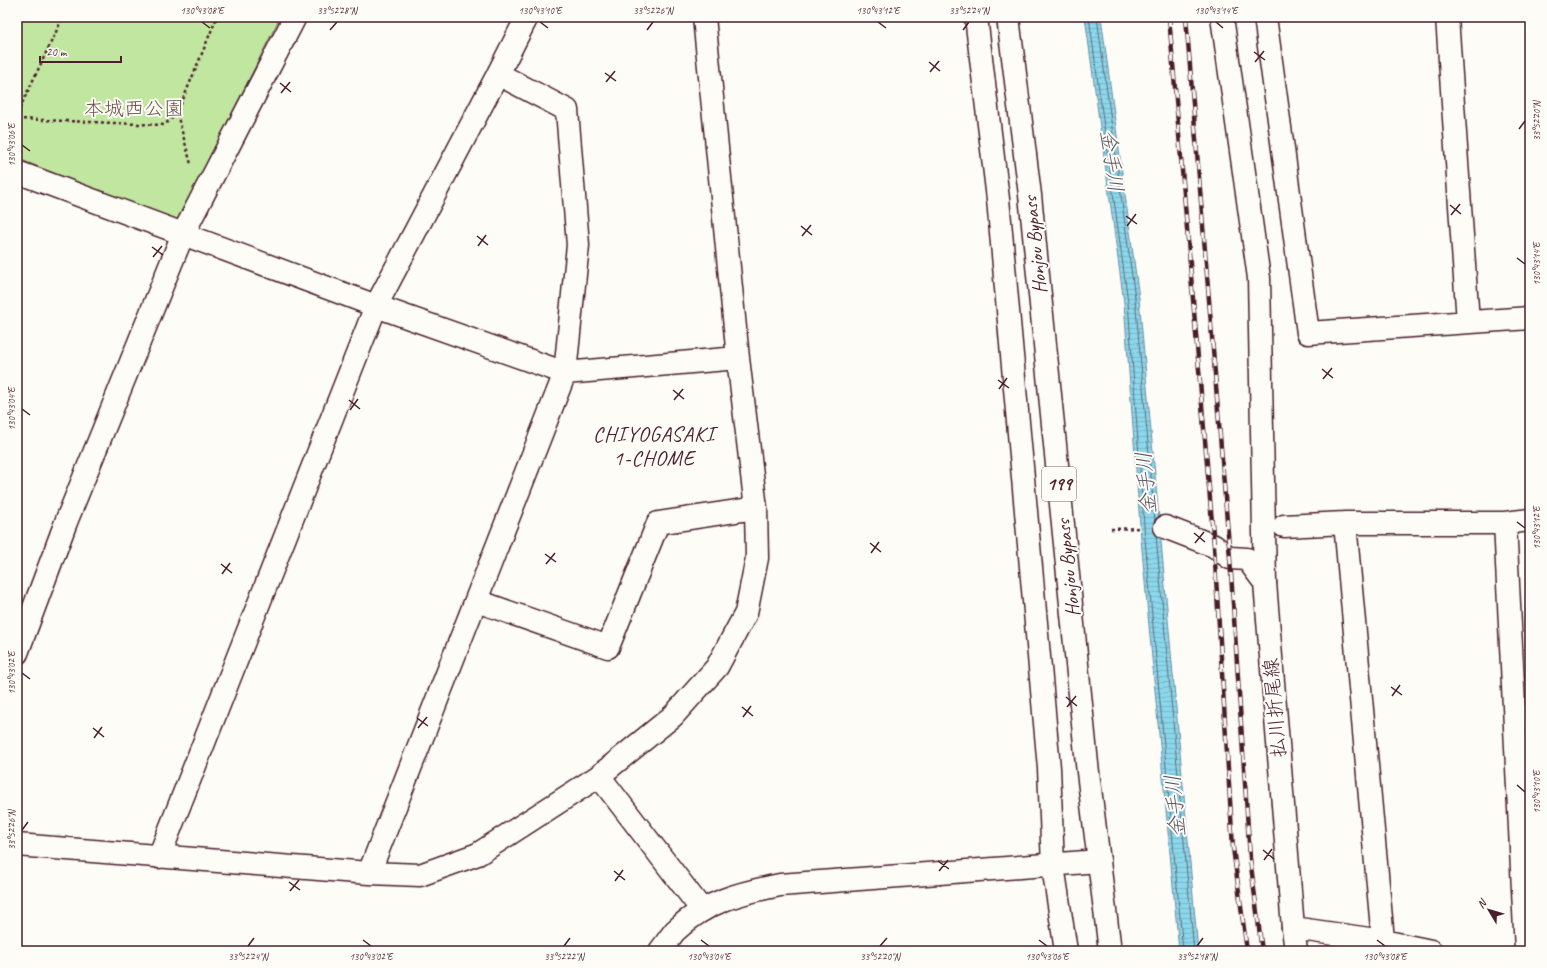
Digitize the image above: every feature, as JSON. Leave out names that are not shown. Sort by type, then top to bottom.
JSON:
[{"type":"main road","points":[[17,653],[66,522],[184,234],[295,17]]},
{"type":"main road","points":[[159,857],[376,306],[527,17]]},
{"type":"main road","points":[[17,845],[369,873],[420,875],[478,854],[599,776],[673,716],[717,667],[746,613],[757,558],[756,508],[738,358],[704,17]]},
{"type":"main road","name":"Honjou Bypass","points":[[976,17],[998,200],[1049,768],[1053,866],[1066,951]]},
{"type":"main road","name":"Honjou Bypass","points":[[1008,17],[1030,195],[1087,764],[1110,951]]},
{"type":"main road","name":"払川折尾線","points":[[1222,17],[1259,278],[1265,583],[1296,951]]},
{"type":"main road","points":[[1265,17],[1308,333],[1530,318]]},
{"type":"main road","points":[[1447,17],[1468,322]]},
{"type":"main road","points":[[369,873],[565,373],[578,245],[567,110],[498,74]]},
{"type":"main road","points":[[17,172],[376,306],[565,373],[738,358]]},
{"type":"main road","points":[[476,601],[608,647],[658,523],[756,508]]},
{"type":"main road","points":[[1284,526],[1345,523],[1505,523],[1530,520]]},
{"type":"main road","points":[[1345,523],[1384,946]]},
{"type":"main road","points":[[1505,523],[1526,951]]},
{"type":"main road","points":[[1165,527],[1214,546],[1230,558],[1247,559],[1265,583]]},
{"type":"main road","points":[[599,776],[702,910]]},
{"type":"main road","points":[[660,951],[675,932],[702,910],[739,894],[780,885],[1053,866],[1099,861]]},
{"type":"main road","points":[[1293,928],[1384,946],[1431,951]]},
{"type":"path","points":[[17,114],[63,17]]},
{"type":"path","points":[[17,119],[164,126],[177,114],[217,17]]},
{"type":"path","points":[[177,114],[201,200]]},
{"type":"path","points":[[1111,529],[1165,527]]},
{"type":"green space","name":"本城西公園","points":[[17,17],[280,17],[181,216],[175,223],[17,158]]},
{"type":"water","name":"金手川","points":[[1085,17],[1101,17],[1139,298],[1198,951],[1179,951],[1141,539],[1124,303]]},
{"type":"railway","points":[[1169,17],[1214,546],[1233,848],[1247,951]]},
{"type":"railway","points":[[1186,17],[1230,558],[1250,858],[1262,951]]},
{"type":"district","name":"CHIYOGASAKI 1-CHOME","points":[[654,446]]}]
